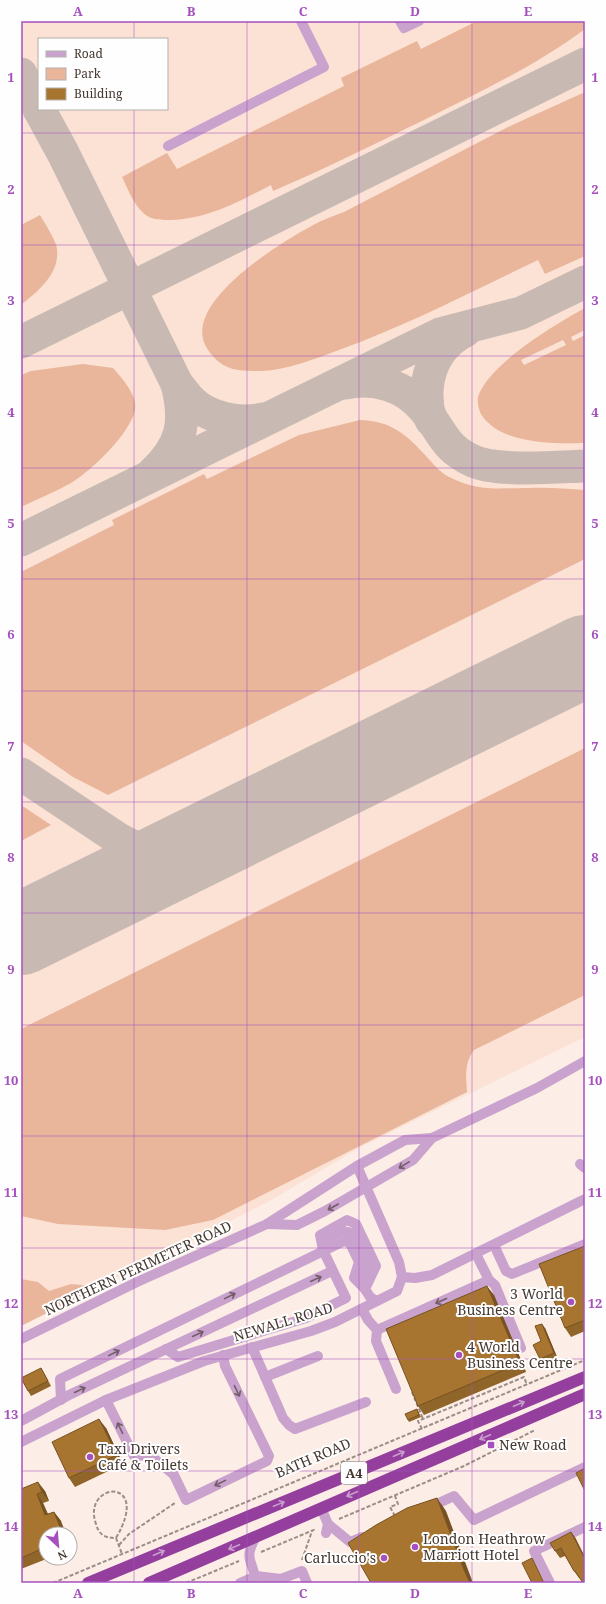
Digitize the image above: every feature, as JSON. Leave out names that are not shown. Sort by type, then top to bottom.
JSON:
[{"type":"highway","name":"BATH ROAD","points":[[88,1583],[585,1377]]},
{"type":"highway","name":"A4","points":[[149,1583],[585,1394]]},
{"type":"street","points":[[168,146],[324,67],[301,21]]},
{"type":"street","points":[[400,21],[404,28],[419,21]]},
{"type":"street","name":"NORTHERN PERIMETER ROAD","points":[[21,1339],[136,1282],[267,1224],[357,1166],[405,1140],[432,1138],[537,1088],[585,1061]]},
{"type":"street","name":"NORTHERN PERIMETER ROAD","points":[[267,1224],[297,1225],[325,1211],[414,1160],[432,1138]]},
{"type":"street","points":[[357,1166],[400,1262],[402,1277],[416,1278],[432,1275],[494,1246],[585,1199]]},
{"type":"street","points":[[166,1349],[178,1357],[306,1318],[346,1298],[332,1271],[322,1246],[320,1235],[347,1220],[356,1224],[376,1266],[365,1289]]},
{"type":"street","points":[[61,1400],[60,1379],[322,1246],[348,1240],[359,1262],[354,1278],[365,1289],[370,1297],[377,1302]]},
{"type":"street","points":[[494,1246],[506,1271],[512,1274],[585,1244]]},
{"type":"street","points":[[476,1254],[489,1280],[495,1284],[522,1348]]},
{"type":"street","points":[[21,1421],[166,1349],[332,1271]]},
{"type":"street","name":"NEWALL ROAD","points":[[21,1442],[106,1400],[204,1361],[311,1331],[335,1322],[397,1291],[402,1277]]},
{"type":"street","points":[[377,1330],[489,1280]]},
{"type":"street","points":[[362,1308],[368,1320],[377,1330],[376,1341],[396,1389]]},
{"type":"street","points":[[252,1347],[283,1418],[295,1429],[366,1402]]},
{"type":"street","points":[[106,1400],[134,1456],[150,1455],[174,1475],[186,1500],[267,1461],[269,1456],[225,1366],[224,1355]]},
{"type":"street","points":[[265,1377],[318,1356]]},
{"type":"street","points":[[419,1512],[454,1496],[474,1520],[585,1467]]},
{"type":"street","points":[[321,1508],[327,1528],[350,1542],[371,1534]]},
{"type":"street","points":[[550,1583],[534,1551],[585,1527]]},
{"type":"street","points":[[256,1537],[249,1549],[248,1557],[256,1580]]},
{"type":"street","points":[[240,1583],[256,1580],[281,1579],[302,1571],[307,1583]]},
{"type":"path","name":"BATH ROAD","points":[[53,1583],[585,1360]]},
{"type":"path","points":[[422,1429],[418,1421],[524,1377],[527,1385]]},
{"type":"path","points":[[412,1391],[423,1419]]},
{"type":"path","points":[[397,1522],[390,1507],[398,1504],[395,1496],[464,1466],[541,1427]]},
{"type":"path","points":[[111,1491],[120,1492],[126,1499],[126,1520],[116,1538],[106,1538],[98,1531],[94,1518],[95,1504],[102,1495],[111,1491]]},
{"type":"path","points":[[119,1545],[129,1534],[184,1497]]},
{"type":"path","points":[[297,1573],[312,1531]]},
{"type":"path","points":[[116,1538],[129,1566]]},
{"type":"path","points":[[186,1583],[241,1560]]},
{"type":"shaded area","points":[[21,21],[585,21],[585,1037],[361,1147],[268,1202],[21,1326]]},
{"type":"green space","points":[[477,21],[585,21],[585,29],[527,67],[424,120],[292,183],[273,191],[271,185],[235,203],[210,213],[184,219],[165,220],[151,218],[144,214],[136,205],[122,177],[167,153],[177,169],[344,86],[341,78],[417,41],[421,49]]},
{"type":"green space","points":[[585,92],[585,256],[545,274],[538,260],[390,330],[339,350],[281,369],[261,371],[238,370],[225,366],[219,362],[208,350],[202,332],[207,313],[220,294],[239,275],[261,258],[303,230],[344,212],[508,127]]},
{"type":"green space","points":[[40,215],[55,241],[57,258],[51,274],[41,288],[21,305],[21,225]]},
{"type":"green space","points":[[585,308],[585,330],[571,337],[573,341],[585,335],[585,443],[558,443],[528,440],[514,437],[489,424],[481,414],[478,404],[478,397],[484,384],[495,371],[524,346]],"holes":[[[563,340],[566,345],[524,365],[521,360]]]},
{"type":"green space","points":[[83,364],[113,368],[117,372],[132,393],[134,399],[135,410],[132,420],[109,451],[89,470],[71,483],[21,507],[21,375],[31,371]]},
{"type":"green space","points":[[360,420],[381,423],[397,430],[412,441],[443,473],[460,482],[489,488],[585,490],[585,559],[108,795],[73,777],[21,741],[21,572],[114,525],[112,520],[204,474],[207,479],[299,435]]},
{"type":"green space","points":[[585,748],[585,995],[474,1050],[467,1065],[467,1092],[213,1220],[165,1230],[58,1224],[21,1216],[21,1029]]},
{"type":"green space","points":[[21,805],[51,825],[21,841]]},
{"type":"green space","points":[[21,1279],[38,1282],[49,1291],[71,1284],[90,1286],[87,1293],[21,1326]]},
{"type":"building","name":"3 World Business Centre","points":[[585,1246],[585,1320],[565,1328],[539,1264]]},
{"type":"building","name":"4 World Business Centre","points":[[487,1286],[520,1363],[418,1406],[386,1329]]},
{"type":"building","points":[[542,1324],[554,1353],[540,1359],[533,1345],[541,1341],[535,1326]]},
{"type":"building","points":[[41,1368],[48,1381],[28,1391],[21,1378]]},
{"type":"building","points":[[417,1409],[419,1415],[408,1420],[405,1414]]},
{"type":"building","name":"Taxi Drivers Café & Toilets","points":[[99,1419],[117,1455],[69,1478],[52,1442]]},
{"type":"building","points":[[585,1468],[585,1491],[576,1473]]},
{"type":"building","points":[[38,1482],[42,1492],[37,1494],[45,1515],[54,1512],[60,1526],[38,1526],[38,1551],[21,1558],[21,1489]]},
{"type":"building","name":"London Heathrow Marriott Hotel","points":[[437,1498],[470,1583],[371,1583],[348,1543],[407,1508]]},
{"type":"building","points":[[571,1532],[585,1559],[585,1583],[583,1583],[574,1571],[561,1548],[555,1551],[550,1543]]},
{"type":"building","points":[[532,1558],[544,1583],[532,1583],[522,1563]]},
{"type":"taxiway","points":[[21,342],[585,64]]},
{"type":"taxiway","points":[[21,74],[38,107]]},
{"type":"taxiway","points":[[40,110],[63,153],[177,384],[189,399],[198,407],[216,416],[225,419],[245,421],[264,419]]},
{"type":"taxiway","points":[[21,540],[440,334],[521,313],[585,282]]},
{"type":"taxiway","points":[[431,420],[427,394],[431,369],[436,358],[444,347],[453,338],[465,331]]},
{"type":"taxiway","points":[[345,383],[356,381],[377,382],[388,385],[407,394],[424,409],[449,444],[463,456],[473,461],[497,467],[512,468],[585,466]]},
{"type":"taxiway","points":[[152,474],[170,454],[180,433],[182,411],[177,384]]},
{"type":"taxiway","points":[[21,774],[117,838],[136,848],[153,852],[193,849]]},
{"type":"runway","points":[[21,934],[585,656]]},
{"type":"place","name":"3 World Business Centre","points":[[571,1302]]},
{"type":"place","name":"4 World Business Centre","points":[[459,1355]]},
{"type":"place","name":"New Road","points":[[491,1445]]},
{"type":"place","name":"Taxi Drivers Café & Toilets","points":[[90,1457]]},
{"type":"place","name":"London Heathrow Marriott Hotel","points":[[415,1547]]},
{"type":"place","name":"Carluccio's","points":[[384,1558]]}]
